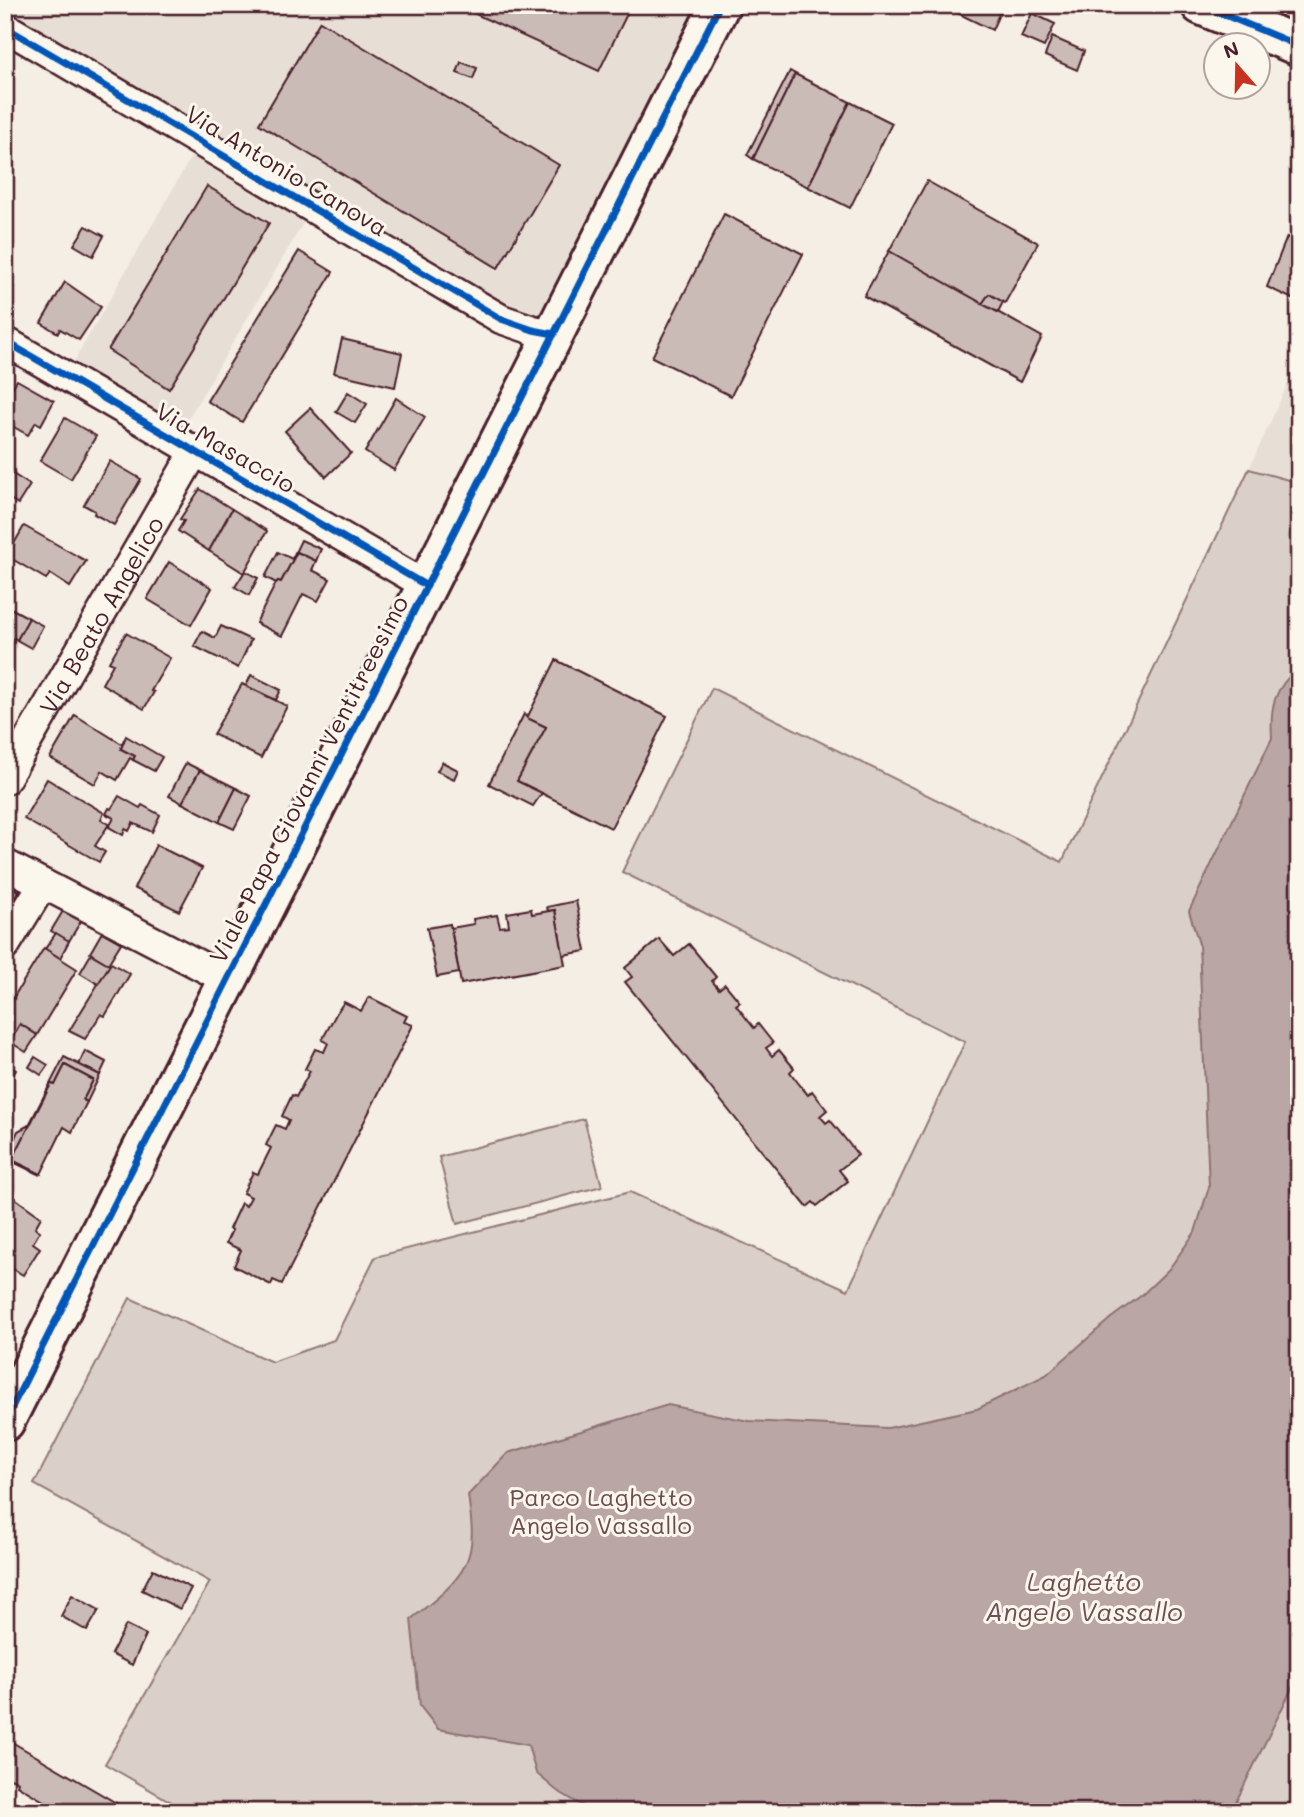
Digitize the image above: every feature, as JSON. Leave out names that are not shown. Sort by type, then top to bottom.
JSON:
[{"type":"street","name":"Viale Papa Giovanni Ventitreesimo","points":[[5,1421],[720,5]]},
{"type":"street","points":[[1201,5],[1298,46]]},
{"type":"street","points":[[1218,5],[1298,46]]},
{"type":"street","name":"Via Antonio Canova","points":[[5,27],[501,319],[533,330],[547,347]]},
{"type":"street","name":"Via Masaccio","points":[[5,341],[427,586]]},
{"type":"street","name":"Via Beato Angelico","points":[[5,780],[195,451]]},
{"type":"street","points":[[5,864],[228,981]]},
{"type":"street","points":[[5,946],[43,884]]},
{"type":"shaded area","points":[[5,5],[720,5],[554,334],[5,27]]},
{"type":"shaded area","points":[[198,145],[311,210],[178,436],[68,372]]},
{"type":"shaded area","points":[[1299,359],[1299,483],[1249,469]]},
{"type":"green space","name":"Parco Laghetto Angelo Vassallo","points":[[1249,469],[1299,483],[1299,1812],[189,1812],[105,1764],[210,1582],[34,1484],[130,1298],[272,1362],[334,1340],[375,1257],[630,1192],[848,1290],[965,1042],[622,872],[712,688],[1062,862]]},
{"type":"green space","points":[[584,1119],[602,1186],[457,1224],[439,1157]]},
{"type":"water","name":"Laghetto Angelo Vassallo","points":[[1299,668],[1299,1674],[1231,1812],[593,1812],[556,1790],[536,1773],[528,1745],[438,1729],[420,1706],[411,1619],[441,1595],[461,1573],[472,1539],[468,1495],[508,1453],[668,1405],[749,1421],[888,1428],[977,1409],[1046,1375],[1169,1269],[1195,1232],[1209,1187],[1199,944],[1189,911],[1272,738],[1275,699],[1284,683]]},
{"type":"building","points":[[456,5],[609,5],[627,14],[599,71]]},
{"type":"building","points":[[941,5],[1003,5],[992,30]]},
{"type":"building","points":[[1032,13],[1055,24],[1044,47],[1021,37]]},
{"type":"building","points":[[320,21],[559,165],[498,268],[259,124]]},
{"type":"building","points":[[1052,37],[1084,51],[1077,70],[1045,56]]},
{"type":"building","points":[[461,62],[477,68],[473,79],[457,73]]},
{"type":"building","points":[[790,71],[795,74],[753,159],[747,155]]},
{"type":"building","points":[[795,74],[850,102],[808,187],[753,159]]},
{"type":"building","points":[[850,102],[892,123],[850,208],[808,187]]},
{"type":"building","points":[[927,181],[1038,243],[1005,303],[989,294],[982,304],[889,251]]},
{"type":"building","points":[[207,186],[269,223],[169,389],[108,350]]},
{"type":"building","points":[[724,214],[803,254],[731,396],[652,357]]},
{"type":"building","points":[[86,226],[104,236],[93,256],[74,245]]},
{"type":"building","points":[[1287,237],[1299,243],[1299,302],[1267,287]]},
{"type":"building","points":[[299,251],[333,272],[242,422],[207,401]]},
{"type":"building","points":[[889,251],[1042,337],[1020,382],[864,296]]},
{"type":"building","points":[[65,282],[101,307],[79,340],[60,329],[58,333],[41,323]]},
{"type":"building","points":[[989,294],[1003,302],[998,312],[982,304]]},
{"type":"building","points":[[342,339],[402,353],[395,387],[334,373]]},
{"type":"building","points":[[17,380],[54,401],[41,425],[36,422],[28,435],[5,422],[5,391],[9,393]]},
{"type":"building","points":[[348,392],[367,404],[355,423],[336,412]]},
{"type":"building","points":[[396,398],[425,417],[394,470],[365,452]]},
{"type":"building","points":[[310,408],[351,453],[326,477],[285,431]]},
{"type":"building","points":[[65,418],[96,436],[71,479],[40,461]]},
{"type":"building","points":[[110,461],[141,479],[114,525],[84,505]]},
{"type":"building","points":[[5,469],[30,485],[18,504],[5,496]]},
{"type":"building","points":[[200,489],[232,509],[209,551],[178,531],[184,521],[180,519]]},
{"type":"building","points":[[232,509],[267,531],[244,573],[209,551]]},
{"type":"building","points":[[24,526],[86,561],[70,587],[50,574],[46,579],[7,556]]},
{"type":"building","points":[[301,540],[321,549],[316,561],[297,552],[281,582],[276,583],[265,577],[278,552],[292,559]]},
{"type":"building","points":[[297,552],[316,561],[312,570],[330,579],[318,601],[303,594],[282,636],[256,623],[276,583],[281,582]]},
{"type":"building","points":[[169,562],[212,588],[191,625],[147,599]]},
{"type":"building","points":[[245,571],[258,578],[249,595],[235,587]]},
{"type":"building","points":[[5,605],[29,618],[17,640],[14,638],[5,651]]},
{"type":"building","points":[[29,618],[43,626],[31,648],[17,640]]},
{"type":"building","points":[[221,626],[251,640],[238,668],[194,646],[202,631],[215,638]]},
{"type":"building","points":[[126,633],[170,658],[144,709],[102,684],[113,664],[109,662]]},
{"type":"building","points":[[556,660],[667,716],[611,828],[517,781],[546,727],[527,718]]},
{"type":"building","points":[[251,675],[281,690],[276,700],[246,686]]},
{"type":"building","points":[[242,684],[287,706],[261,758],[213,734]]},
{"type":"building","points":[[524,714],[546,727],[517,781],[542,793],[533,806],[489,784]]},
{"type":"building","points":[[75,715],[122,744],[124,739],[121,749],[135,756],[133,760],[130,758],[117,780],[102,771],[95,784],[50,758]]},
{"type":"building","points":[[126,736],[162,757],[154,771],[133,760],[135,756],[121,749]]},
{"type":"building","points":[[442,762],[458,770],[454,779],[437,771]]},
{"type":"building","points":[[186,763],[200,770],[182,803],[169,796]]},
{"type":"building","points":[[200,770],[236,788],[219,822],[182,803]]},
{"type":"building","points":[[47,779],[104,813],[101,819],[109,824],[95,846],[105,852],[99,862],[24,819]]},
{"type":"building","points":[[236,788],[251,796],[234,829],[219,822]]},
{"type":"building","points":[[119,796],[160,815],[152,832],[133,823],[129,831],[125,829],[123,835],[109,827],[114,818],[106,814]]},
{"type":"building","points":[[156,845],[202,868],[179,911],[134,888]]},
{"type":"building","points":[[7,885],[19,891],[9,906],[5,903]]},
{"type":"building","points":[[576,901],[586,951],[563,955],[555,910],[548,911],[547,907]]},
{"type":"building","points":[[531,909],[532,914],[555,910],[565,965],[461,984],[451,928],[474,924],[473,919],[497,915],[500,927],[509,926],[507,913]]},
{"type":"building","points":[[63,911],[81,921],[69,941],[51,931]]},
{"type":"building","points":[[450,924],[459,973],[437,977],[427,928]]},
{"type":"building","points":[[102,932],[121,943],[108,964],[90,953]]},
{"type":"building","points":[[56,933],[69,941],[60,958],[45,949]]},
{"type":"building","points":[[659,939],[674,956],[689,944],[716,977],[712,981],[719,989],[725,984],[740,1002],[736,1005],[754,1028],[758,1024],[773,1043],[766,1048],[772,1056],[779,1050],[794,1068],[790,1072],[799,1084],[808,1095],[812,1091],[827,1110],[820,1116],[826,1123],[830,1120],[858,1155],[839,1170],[848,1181],[817,1206],[813,1202],[807,1207],[625,982],[632,977],[625,968]]},
{"type":"building","points":[[44,948],[77,969],[37,1035],[20,1024],[5,1049],[5,1011]]},
{"type":"building","points":[[91,954],[110,965],[98,984],[80,973]]},
{"type":"building","points":[[111,963],[130,974],[105,1016],[101,1014],[85,1039],[69,1031]]},
{"type":"building","points":[[369,997],[407,1016],[404,1022],[413,1025],[282,1284],[273,1280],[271,1285],[234,1266],[241,1250],[226,1243],[232,1230],[229,1229],[241,1203],[246,1206],[251,1197],[243,1193],[253,1172],[258,1174],[271,1148],[266,1145],[276,1125],[285,1129],[289,1120],[282,1116],[292,1095],[296,1097],[310,1071],[305,1069],[315,1049],[324,1052],[328,1043],[322,1040],[336,1014],[344,1002],[361,1011]]},
{"type":"building","points":[[20,1024],[37,1035],[26,1052],[10,1042]]},
{"type":"building","points":[[85,1051],[106,1062],[100,1075],[79,1065]]},
{"type":"building","points":[[35,1057],[48,1065],[41,1075],[29,1067]]},
{"type":"building","points":[[64,1057],[100,1075],[87,1102],[83,1100],[93,1080],[65,1065],[55,1085],[51,1084],[12,1160],[40,1175],[5,1158],[18,1131],[29,1125]]},
{"type":"building","points":[[5,1063],[16,1070],[5,1087]]},
{"type":"building","points":[[65,1065],[93,1080],[83,1100],[87,1102],[72,1132],[64,1127],[41,1174],[12,1160],[51,1084],[55,1085]]},
{"type":"building","points":[[5,1191],[41,1217],[35,1228],[40,1231],[33,1243],[40,1248],[23,1275],[13,1269],[10,1273],[5,1270]]},
{"type":"building","points":[[153,1569],[191,1588],[180,1609],[142,1590]]},
{"type":"building","points":[[72,1595],[99,1610],[87,1631],[61,1616]]},
{"type":"building","points":[[126,1625],[146,1635],[132,1665],[111,1654]]},
{"type":"building","points":[[5,1738],[118,1804],[113,1812],[62,1812],[17,1785],[18,1782],[5,1775]]},
{"type":"cycle path","points":[[5,1421],[720,5]]},
{"type":"cycle path","points":[[1201,5],[1299,46]]},
{"type":"cycle path","points":[[5,27],[501,319],[554,334]]},
{"type":"cycle path","points":[[5,341],[427,586]]}]
